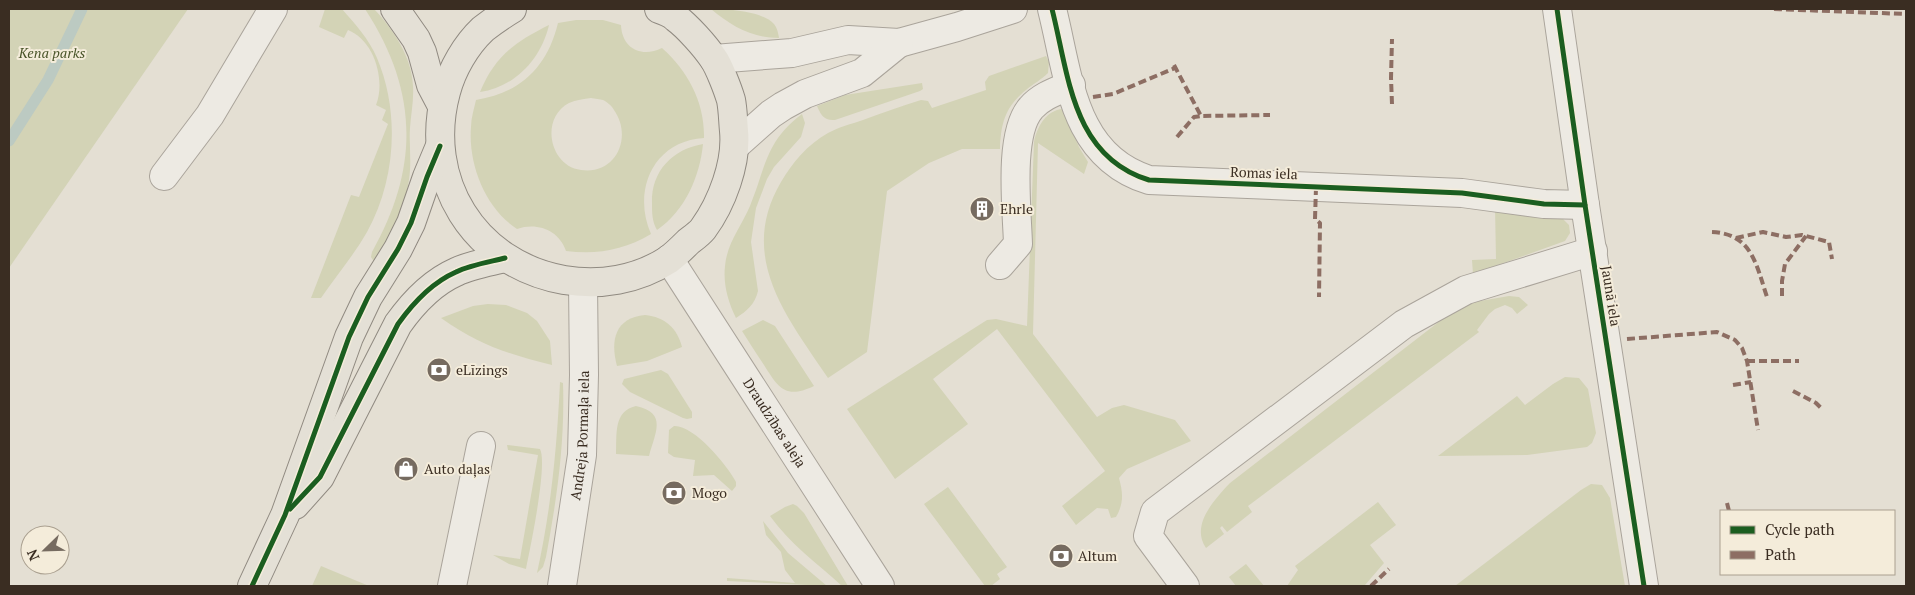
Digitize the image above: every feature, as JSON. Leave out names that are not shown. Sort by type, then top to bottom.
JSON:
[{"type":"main road","points":[[395,9],[416,39],[422,52],[431,85],[442,106]]},
{"type":"main road","points":[[476,9],[509,10]]},
{"type":"main road","points":[[509,10],[483,30],[464,52],[450,78],[442,106],[440,146],[446,179],[460,210],[480,236],[505,258],[542,276],[583,283],[620,279],[642,273],[669,259],[702,229],[725,190],[735,146],[731,101],[714,58],[676,17],[659,9]]},
{"type":"main road","points":[[252,586],[285,515],[349,337],[368,297],[398,249],[410,224],[426,177],[440,146]]},
{"type":"main road","points":[[285,515],[320,477],[398,324],[411,306],[435,284],[456,271],[505,258]]},
{"type":"street","points":[[164,176],[210,115],[273,9]]},
{"type":"street","points":[[714,58],[792,53],[848,40],[899,43],[1013,9]]},
{"type":"street","name":"Romas iela","points":[[1052,9],[1071,84],[1085,127],[1105,155],[1119,167],[1132,174],[1149,180],[1462,193],[1544,204],[1585,205]]},
{"type":"street","name":"Jaunā iela","points":[[1557,9],[1585,205],[1644,586]]},
{"type":"street","points":[[735,146],[777,110],[804,94],[862,73],[899,43]]},
{"type":"street","points":[[1000,265],[1018,244],[1016,147],[1021,126],[1030,108],[1043,98],[1071,84]]},
{"type":"street","points":[[1185,586],[1148,536],[1155,512],[1404,324],[1466,290],[1593,251]]},
{"type":"street","name":"Draudzības aleja","points":[[669,259],[880,586]]},
{"type":"street","name":"Andreja Pormaļa iela","points":[[562,586],[582,455],[584,375],[583,283]]},
{"type":"street","points":[[452,586],[481,446]]},
{"type":"green space","name":"Kena parks","points":[[9,9],[188,9],[9,268]]},
{"type":"green space","points":[[325,9],[342,9],[374,51],[384,79],[389,101],[392,123],[392,146],[384,190],[377,212],[367,232],[321,298],[311,298],[351,195],[359,197],[388,124],[382,120],[386,110],[376,105],[380,84],[376,62],[371,52],[365,42],[348,30],[344,38],[319,27]]},
{"type":"green space","points":[[365,9],[374,9],[388,25],[400,44],[409,65],[413,86],[409,183],[398,218],[375,263],[371,257],[372,252],[388,220],[399,190],[405,159],[406,129],[403,99],[395,69],[382,39]]},
{"type":"green space","points":[[711,9],[752,13],[768,19],[777,30],[779,38],[760,36],[742,30],[726,21]]},
{"type":"green space","points":[[576,20],[603,20],[621,25],[625,40],[634,49],[647,52],[662,48],[687,77],[702,112],[704,138],[686,141],[672,148],[660,158],[651,171],[644,201],[646,218],[651,234],[631,244],[610,250],[599,252],[566,251],[563,244],[553,233],[539,227],[517,229],[496,209],[488,197],[481,184],[472,156],[472,120],[476,100],[492,97],[506,91],[529,76],[547,53],[558,23]],"holes":[[[591,98],[603,100],[613,109],[622,131],[621,142],[618,152],[604,167],[593,170],[581,170],[570,167],[555,151],[552,141],[552,130],[554,119],[560,110],[569,103]]]},
{"type":"green space","points":[[549,25],[540,49],[525,69],[515,78],[504,84],[480,92],[492,69],[507,51]]},
{"type":"green space","points":[[1046,56],[1049,62],[1048,73],[1019,96],[1009,109],[1003,123],[1000,149],[962,149],[929,163],[887,191],[867,352],[828,378],[784,309],[773,285],[766,261],[764,236],[769,209],[785,175],[807,148],[832,131],[921,100],[928,101],[932,108],[986,90],[985,82],[989,76]]},
{"type":"green space","points":[[922,83],[923,89],[920,91],[835,120],[828,120],[823,117],[817,106],[845,95]]},
{"type":"green space","points":[[1063,109],[1079,147],[1088,162],[1084,174],[1038,143],[1033,334],[1097,417],[1112,408],[1124,405],[1175,420],[1191,441],[1127,469],[1119,478],[1122,498],[1116,517],[1111,518],[1108,509],[1097,508],[1076,525],[1062,506],[1105,471],[997,329],[933,379],[968,424],[895,479],[847,409],[987,320],[996,319],[1027,326],[1034,142],[1043,120],[1052,112]]},
{"type":"green space","points":[[802,114],[805,123],[801,137],[774,167],[767,179],[756,208],[751,242],[758,291],[750,307],[736,318],[725,286],[725,266],[728,250],[750,206],[768,156],[781,135]]},
{"type":"green space","points":[[703,144],[695,180],[689,192],[676,213],[657,230],[652,214],[655,181],[666,163],[673,156]]},
{"type":"green space","points":[[1495,207],[1563,219],[1569,225],[1570,233],[1565,241],[1473,274],[1472,260],[1496,259]]},
{"type":"green space","points":[[1509,296],[1519,297],[1528,305],[1517,314],[1512,308],[1505,305],[1495,309],[1477,330],[1479,332],[1248,506],[1252,512],[1227,532],[1222,526],[1220,528],[1224,534],[1206,548],[1201,530],[1206,513],[1230,483],[1449,314],[1474,302]]},
{"type":"green space","points":[[488,304],[506,305],[527,313],[537,321],[550,341],[552,365],[494,348],[441,318],[473,306]]},
{"type":"green space","points":[[645,315],[659,318],[669,325],[677,334],[682,347],[647,361],[617,366],[614,347],[617,332],[627,321]]},
{"type":"green space","points":[[763,320],[775,326],[814,386],[796,392],[789,391],[783,389],[774,380],[742,331]]},
{"type":"green space","points":[[661,370],[668,374],[692,412],[692,418],[683,418],[630,392],[622,384],[624,379]]},
{"type":"green space","points":[[1565,377],[1579,378],[1588,389],[1596,433],[1592,443],[1587,447],[1527,455],[1438,456],[1517,396],[1525,405]]},
{"type":"green space","points":[[560,382],[563,383],[563,427],[554,513],[546,557],[543,567],[537,573],[553,478]]},
{"type":"green space","points":[[636,406],[646,409],[656,419],[656,432],[649,456],[616,454],[620,418],[623,413]]},
{"type":"green space","points":[[674,426],[682,427],[691,432],[718,457],[736,482],[736,486],[732,491],[714,475],[693,476],[695,460],[674,457],[668,453],[669,430]]},
{"type":"green space","points":[[507,445],[540,449],[542,458],[538,507],[526,569],[509,564],[493,555],[520,559],[538,455],[508,450]]},
{"type":"green space","points":[[1591,484],[1602,485],[1610,498],[1625,586],[1455,586],[1581,490]]},
{"type":"green space","points":[[948,487],[1007,567],[997,574],[1000,579],[991,586],[985,586],[924,504]]},
{"type":"green space","points":[[1378,502],[1396,525],[1370,545],[1384,563],[1365,585],[1287,586],[1298,570],[1295,566]]},
{"type":"green space","points":[[793,504],[804,513],[848,586],[842,586],[804,553],[786,536],[770,516]]},
{"type":"green space","points":[[763,521],[788,553],[827,586],[727,581],[727,578],[795,583],[785,570],[781,552],[766,535]]},
{"type":"green space","points":[[1246,564],[1264,586],[1236,586],[1229,577]]},
{"type":"green space","points":[[321,566],[369,586],[312,586]]},
{"type":"waterway","points":[[9,141],[48,80],[82,9]]},
{"type":"marked path","points":[[1774,9],[1906,14]]},
{"type":"marked path","points":[[1392,39],[1392,104]]},
{"type":"marked path","points":[[1174,65],[1201,116],[1270,115]]},
{"type":"marked path","points":[[1093,97],[1113,94],[1175,68]]},
{"type":"marked path","points":[[1177,137],[1194,117],[1201,116]]},
{"type":"marked path","points":[[1316,187],[1315,219],[1320,223],[1319,297]]},
{"type":"marked path","points":[[1712,232],[1736,238],[1744,245],[1755,262],[1767,297]]},
{"type":"marked path","points":[[1736,238],[1763,232],[1786,237],[1802,235],[1829,242],[1832,259]]},
{"type":"marked path","points":[[1782,296],[1785,264],[1806,236]]},
{"type":"marked path","points":[[1627,339],[1717,332],[1735,340],[1742,348],[1747,361],[1758,430]]},
{"type":"marked path","points":[[1747,361],[1799,361]]},
{"type":"marked path","points":[[1733,385],[1751,382]]},
{"type":"marked path","points":[[1793,391],[1816,403],[1823,410]]},
{"type":"marked path","points":[[1727,503],[1729,510]]},
{"type":"marked path","points":[[1371,586],[1389,569]]},
{"type":"cycle path","points":[[1052,9],[1070,86],[1078,111],[1089,133],[1104,153],[1123,169],[1149,180],[1462,193],[1544,204],[1585,205]]},
{"type":"cycle path","points":[[1557,9],[1585,205],[1644,586]]},
{"type":"cycle path","points":[[252,586],[285,515],[349,337],[368,297],[398,249],[411,223],[440,146]]},
{"type":"cycle path","points":[[290,509],[320,477],[398,324],[410,309],[423,294],[447,277],[467,267],[505,258]]},
{"type":"place","name":"Ehrle","points":[[982,209]]},
{"type":"place","name":"eLīzings","points":[[439,370]]},
{"type":"place","name":"Auto daļas","points":[[406,469]]},
{"type":"place","name":"Mogo","points":[[674,493]]},
{"type":"place","name":"Altum","points":[[1061,556]]}]
